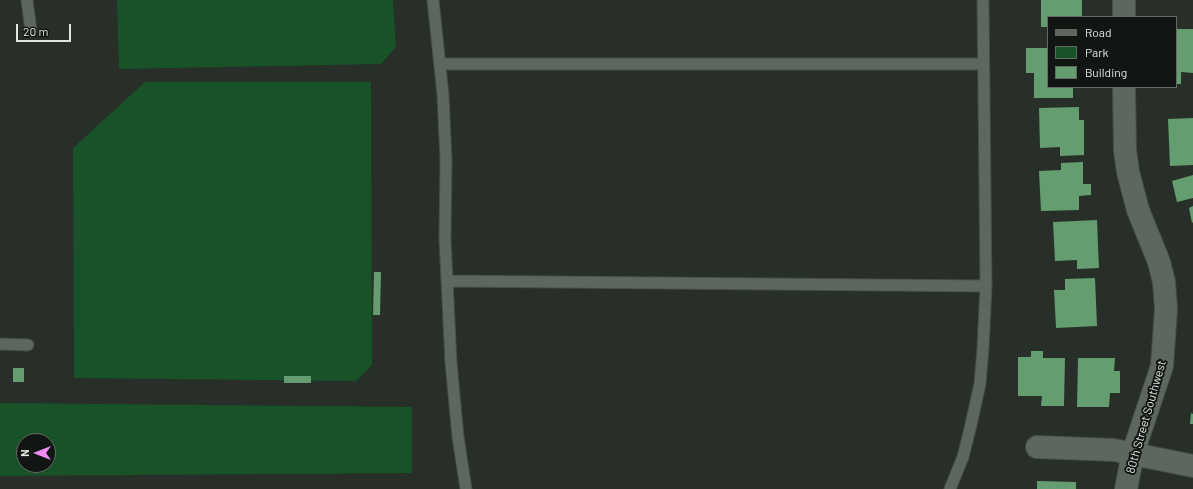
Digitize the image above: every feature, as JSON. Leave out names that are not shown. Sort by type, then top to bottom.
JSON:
[{"type":"street","points":[[1124,0],[1124,16]]},
{"type":"street","name":"80th Street Southwest","points":[[1124,88],[1125,150],[1128,172],[1138,210],[1159,262],[1164,282],[1166,309],[1162,366],[1133,453],[1126,489]]},
{"type":"street","points":[[1037,446],[1114,450],[1193,466]]},
{"type":"lane","points":[[27,0],[31,31]]},
{"type":"lane","points":[[433,0],[440,64],[446,160],[446,240],[451,363],[458,437],[466,489]]},
{"type":"lane","points":[[950,489],[962,457],[980,384],[986,286],[983,0]]},
{"type":"lane","points":[[440,64],[983,64]]},
{"type":"lane","points":[[448,281],[986,286]]},
{"type":"lane","points":[[0,344],[28,345]]},
{"type":"green space","points":[[117,0],[393,0],[396,47],[381,64],[119,69]]},
{"type":"green space","points":[[145,82],[371,82],[372,365],[356,381],[74,378],[73,148]]},
{"type":"green space","points":[[0,403],[412,407],[412,473],[0,476]]},
{"type":"building","points":[[1041,0],[1082,0],[1082,16],[1047,16],[1047,27],[1041,27]]},
{"type":"building","points":[[1177,29],[1193,29],[1193,73],[1181,72],[1181,84],[1177,84]]},
{"type":"building","points":[[1026,48],[1047,48],[1047,88],[1073,88],[1073,98],[1034,98],[1034,73],[1026,73]]},
{"type":"building","points":[[1079,107],[1079,120],[1084,120],[1084,155],[1060,156],[1060,147],[1040,148],[1039,108]]},
{"type":"building","points":[[1193,118],[1193,165],[1170,166],[1168,119]]},
{"type":"building","points":[[1083,162],[1083,184],[1091,184],[1091,195],[1079,196],[1079,210],[1041,211],[1039,171],[1061,170],[1061,163]]},
{"type":"building","points":[[1193,175],[1193,198],[1177,202],[1172,181]]},
{"type":"building","points":[[1193,206],[1193,222],[1192,223],[1189,208]]},
{"type":"building","points":[[1097,220],[1099,268],[1077,269],[1077,260],[1055,261],[1053,222]]},
{"type":"building","points":[[374,272],[381,272],[380,315],[373,315]]},
{"type":"building","points":[[1095,278],[1097,326],[1056,328],[1054,290],[1065,290],[1065,279]]},
{"type":"building","points":[[1031,351],[1043,351],[1043,358],[1065,358],[1064,406],[1041,406],[1042,396],[1018,396],[1018,357],[1031,357]]},
{"type":"building","points":[[1078,358],[1115,358],[1114,371],[1120,371],[1120,393],[1110,393],[1109,407],[1077,407]]},
{"type":"building","points":[[13,368],[24,368],[24,382],[13,382]]},
{"type":"building","points":[[284,376],[311,376],[311,383],[284,383]]},
{"type":"building","points":[[1191,413],[1193,414],[1193,424],[1190,424]]},
{"type":"building","points":[[1037,481],[1076,482],[1076,489],[1037,489]]}]
